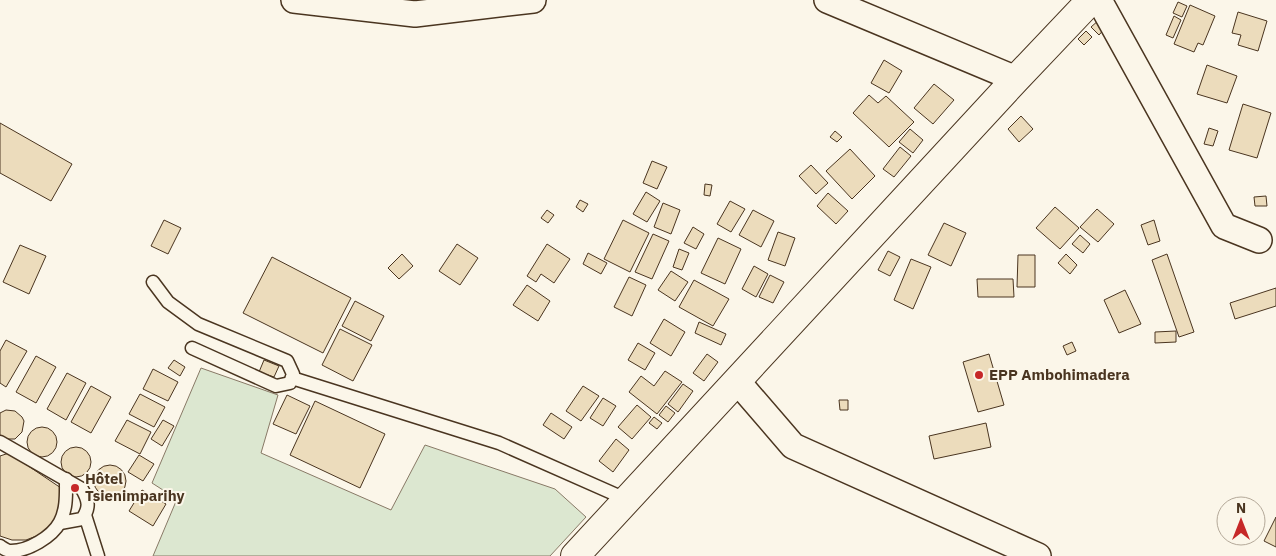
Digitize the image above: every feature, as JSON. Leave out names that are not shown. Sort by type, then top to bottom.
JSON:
[{"type":"main road","points":[[575,556],[1090,0]]},
{"type":"street","points":[[294,0],[415,14],[533,0]]},
{"type":"street","points":[[827,0],[1016,78]]},
{"type":"street","points":[[1099,0],[1224,226],[1259,240]]},
{"type":"street","points":[[738,380],[793,446],[1038,556]]},
{"type":"lane","points":[[153,282],[168,302],[198,324],[287,362],[293,374],[292,378],[290,383],[276,386],[192,348]]},
{"type":"lane","points":[[292,378],[499,443],[628,500]]},
{"type":"lane","points":[[3,446],[82,489],[88,499],[86,515],[82,519],[60,523]]},
{"type":"lane","points":[[0,546],[9,551],[27,548],[41,541],[60,523],[64,511],[66,479]]},
{"type":"lane","points":[[86,515],[98,556]]},
{"type":"green space","points":[[201,368],[278,395],[261,453],[391,510],[425,445],[555,489],[586,517],[550,556],[153,556],[177,499],[152,483]]},
{"type":"building","points":[[1178,2],[1187,6],[1182,17],[1173,13]]},
{"type":"building","points":[[1190,5],[1215,16],[1203,45],[1198,43],[1194,52],[1174,44]]},
{"type":"building","points":[[1238,12],[1267,21],[1258,51],[1238,45],[1241,35],[1232,33]]},
{"type":"building","points":[[1174,16],[1181,20],[1173,38],[1166,35]]},
{"type":"building","points":[[1099,20],[1106,27],[1099,35],[1091,27]]},
{"type":"building","points":[[1086,31],[1092,37],[1084,45],[1078,39]]},
{"type":"building","points":[[884,60],[902,71],[889,93],[871,83]]},
{"type":"building","points":[[1207,65],[1237,76],[1227,103],[1197,94]]},
{"type":"building","points":[[934,84],[954,100],[933,124],[914,108]]},
{"type":"building","points":[[869,95],[878,103],[886,96],[914,122],[889,147],[853,113]]},
{"type":"building","points":[[1243,104],[1271,113],[1257,158],[1229,150]]},
{"type":"building","points":[[1021,116],[1033,129],[1019,142],[1008,129]]},
{"type":"building","points":[[0,123],[72,164],[51,201],[0,173]]},
{"type":"building","points":[[1209,128],[1218,131],[1213,146],[1204,144]]},
{"type":"building","points":[[910,129],[923,140],[913,153],[899,142]]},
{"type":"building","points":[[835,131],[842,137],[837,142],[830,137]]},
{"type":"building","points":[[900,147],[911,156],[894,177],[883,169]]},
{"type":"building","points":[[850,149],[875,176],[852,199],[826,171]]},
{"type":"building","points":[[652,161],[667,167],[657,189],[643,183]]},
{"type":"building","points":[[811,165],[828,183],[816,194],[799,176]]},
{"type":"building","points":[[705,184],[712,185],[710,196],[704,195]]},
{"type":"building","points":[[646,192],[660,201],[647,222],[633,214]]},
{"type":"building","points":[[828,193],[848,211],[836,224],[817,206]]},
{"type":"building","points":[[1266,196],[1267,206],[1255,206],[1254,197]]},
{"type":"building","points":[[580,200],[588,204],[583,212],[576,207]]},
{"type":"building","points":[[730,201],[745,209],[731,232],[717,224]]},
{"type":"building","points":[[663,203],[680,210],[671,234],[654,227]]},
{"type":"building","points":[[1055,207],[1079,228],[1060,249],[1036,228]]},
{"type":"building","points":[[1097,209],[1114,224],[1098,242],[1080,227]]},
{"type":"building","points":[[547,210],[554,215],[548,223],[541,218]]},
{"type":"building","points":[[753,210],[774,221],[761,247],[739,235]]},
{"type":"building","points":[[164,220],[181,228],[168,254],[151,246]]},
{"type":"building","points":[[623,220],[649,233],[630,272],[604,259]]},
{"type":"building","points":[[1154,220],[1160,241],[1148,245],[1141,225]]},
{"type":"building","points":[[944,223],[966,233],[951,266],[928,255]]},
{"type":"building","points":[[693,227],[704,234],[696,249],[684,243]]},
{"type":"building","points":[[778,232],[795,238],[785,266],[768,260]]},
{"type":"building","points":[[653,234],[669,241],[652,279],[635,272]]},
{"type":"building","points":[[1080,235],[1090,244],[1083,253],[1072,244]]},
{"type":"building","points":[[718,238],[741,249],[725,284],[701,273]]},
{"type":"building","points":[[457,244],[478,258],[460,285],[439,271]]},
{"type":"building","points":[[547,244],[570,259],[554,283],[541,274],[536,282],[527,276]]},
{"type":"building","points":[[20,245],[46,256],[29,294],[3,282]]},
{"type":"building","points":[[679,249],[689,253],[682,270],[673,267]]},
{"type":"building","points":[[888,251],[900,257],[890,276],[878,270]]},
{"type":"building","points":[[588,253],[607,263],[601,274],[583,264]]},
{"type":"building","points":[[402,254],[413,266],[399,279],[388,268]]},
{"type":"building","points":[[1066,254],[1077,265],[1070,274],[1058,263]]},
{"type":"building","points":[[1167,254],[1194,332],[1179,337],[1152,260]]},
{"type":"building","points":[[1018,255],[1035,255],[1035,287],[1017,287]]},
{"type":"building","points":[[272,257],[351,298],[323,353],[243,313]]},
{"type":"building","points":[[911,259],[931,267],[913,309],[894,300]]},
{"type":"building","points":[[754,266],[768,274],[756,297],[742,289]]},
{"type":"building","points":[[671,271],[688,282],[675,301],[658,290]]},
{"type":"building","points":[[770,275],[784,282],[773,303],[759,297]]},
{"type":"building","points":[[629,277],[646,285],[632,316],[614,307]]},
{"type":"building","points":[[977,279],[1013,279],[1014,297],[978,297]]},
{"type":"building","points":[[694,280],[729,299],[713,326],[679,307]]},
{"type":"building","points":[[527,285],[550,301],[538,321],[513,305]]},
{"type":"building","points":[[1276,288],[1276,306],[1235,319],[1230,303]]},
{"type":"building","points":[[1125,290],[1141,324],[1119,333],[1104,300]]},
{"type":"building","points":[[355,301],[384,316],[371,341],[342,326]]},
{"type":"building","points":[[664,319],[685,332],[671,356],[650,343]]},
{"type":"building","points":[[699,322],[726,334],[721,345],[695,333]]},
{"type":"building","points":[[340,329],[372,345],[353,381],[322,365]]},
{"type":"building","points":[[1176,331],[1176,342],[1155,343],[1155,332]]},
{"type":"building","points":[[6,340],[27,351],[6,387],[0,383],[0,351]]},
{"type":"building","points":[[1072,342],[1076,351],[1067,355],[1063,346]]},
{"type":"building","points":[[638,343],[655,353],[645,370],[628,360]]},
{"type":"building","points":[[707,354],[718,362],[704,381],[693,373]]},
{"type":"building","points":[[989,354],[1004,405],[978,412],[963,362]]},
{"type":"building","points":[[36,356],[56,367],[36,403],[16,392]]},
{"type":"building","points":[[174,360],[185,367],[180,376],[168,368]]},
{"type":"building","points":[[264,360],[279,366],[274,377],[259,372]]},
{"type":"building","points":[[153,369],[178,382],[168,401],[143,389]]},
{"type":"building","points":[[665,371],[682,382],[657,414],[629,392],[641,376],[654,386]]},
{"type":"building","points":[[67,373],[86,383],[66,420],[47,409]]},
{"type":"building","points":[[683,384],[693,391],[678,412],[668,404]]},
{"type":"building","points":[[91,386],[111,397],[91,433],[71,422]]},
{"type":"building","points":[[583,386],[599,396],[581,421],[566,411]]},
{"type":"building","points":[[140,394],[165,407],[154,427],[129,414]]},
{"type":"building","points":[[287,395],[310,406],[296,434],[273,424]]},
{"type":"building","points":[[603,398],[616,406],[603,426],[590,418]]},
{"type":"building","points":[[839,400],[848,400],[848,410],[840,410]]},
{"type":"building","points":[[315,401],[385,434],[360,488],[290,455]]},
{"type":"building","points":[[637,405],[651,417],[632,439],[618,427]]},
{"type":"building","points":[[666,406],[675,413],[668,422],[659,415]]},
{"type":"building","points":[[6,410],[15,411],[24,421],[22,432],[15,439],[0,437],[0,413]]},
{"type":"building","points":[[551,413],[572,427],[564,439],[543,425]]},
{"type":"building","points":[[654,417],[662,423],[657,429],[649,423]]},
{"type":"building","points":[[127,420],[151,432],[140,454],[115,441]]},
{"type":"building","points":[[163,420],[174,426],[162,446],[151,439]]},
{"type":"building","points":[[986,423],[991,447],[934,459],[929,436]]},
{"type":"building","points":[[42,427],[53,431],[57,442],[53,453],[42,457],[31,453],[27,442],[31,431]]},
{"type":"building","points":[[616,439],[629,450],[613,472],[599,461]]},
{"type":"building","points":[[76,447],[87,451],[91,462],[87,473],[76,477],[65,473],[61,462],[65,451]]},
{"type":"building","points":[[9,453],[61,488],[58,515],[50,526],[39,535],[26,540],[12,540],[0,536],[0,456]]},
{"type":"building","points":[[139,455],[154,464],[143,481],[128,472]]},
{"type":"building","points":[[110,465],[116,466],[121,470],[125,475],[125,487],[121,492],[116,496],[110,497],[104,496],[99,492],[95,487],[94,481],[95,475],[99,470],[104,466]]},
{"type":"building","points":[[142,490],[166,504],[153,526],[129,511]]},
{"type":"building","points":[[1276,517],[1276,547],[1266,542],[1266,537]]},
{"type":"place","name":"EPP Ambohimadera","points":[[979,375]]},
{"type":"place","name":"Hôtel Tsienimparihy","points":[[75,488]]}]
